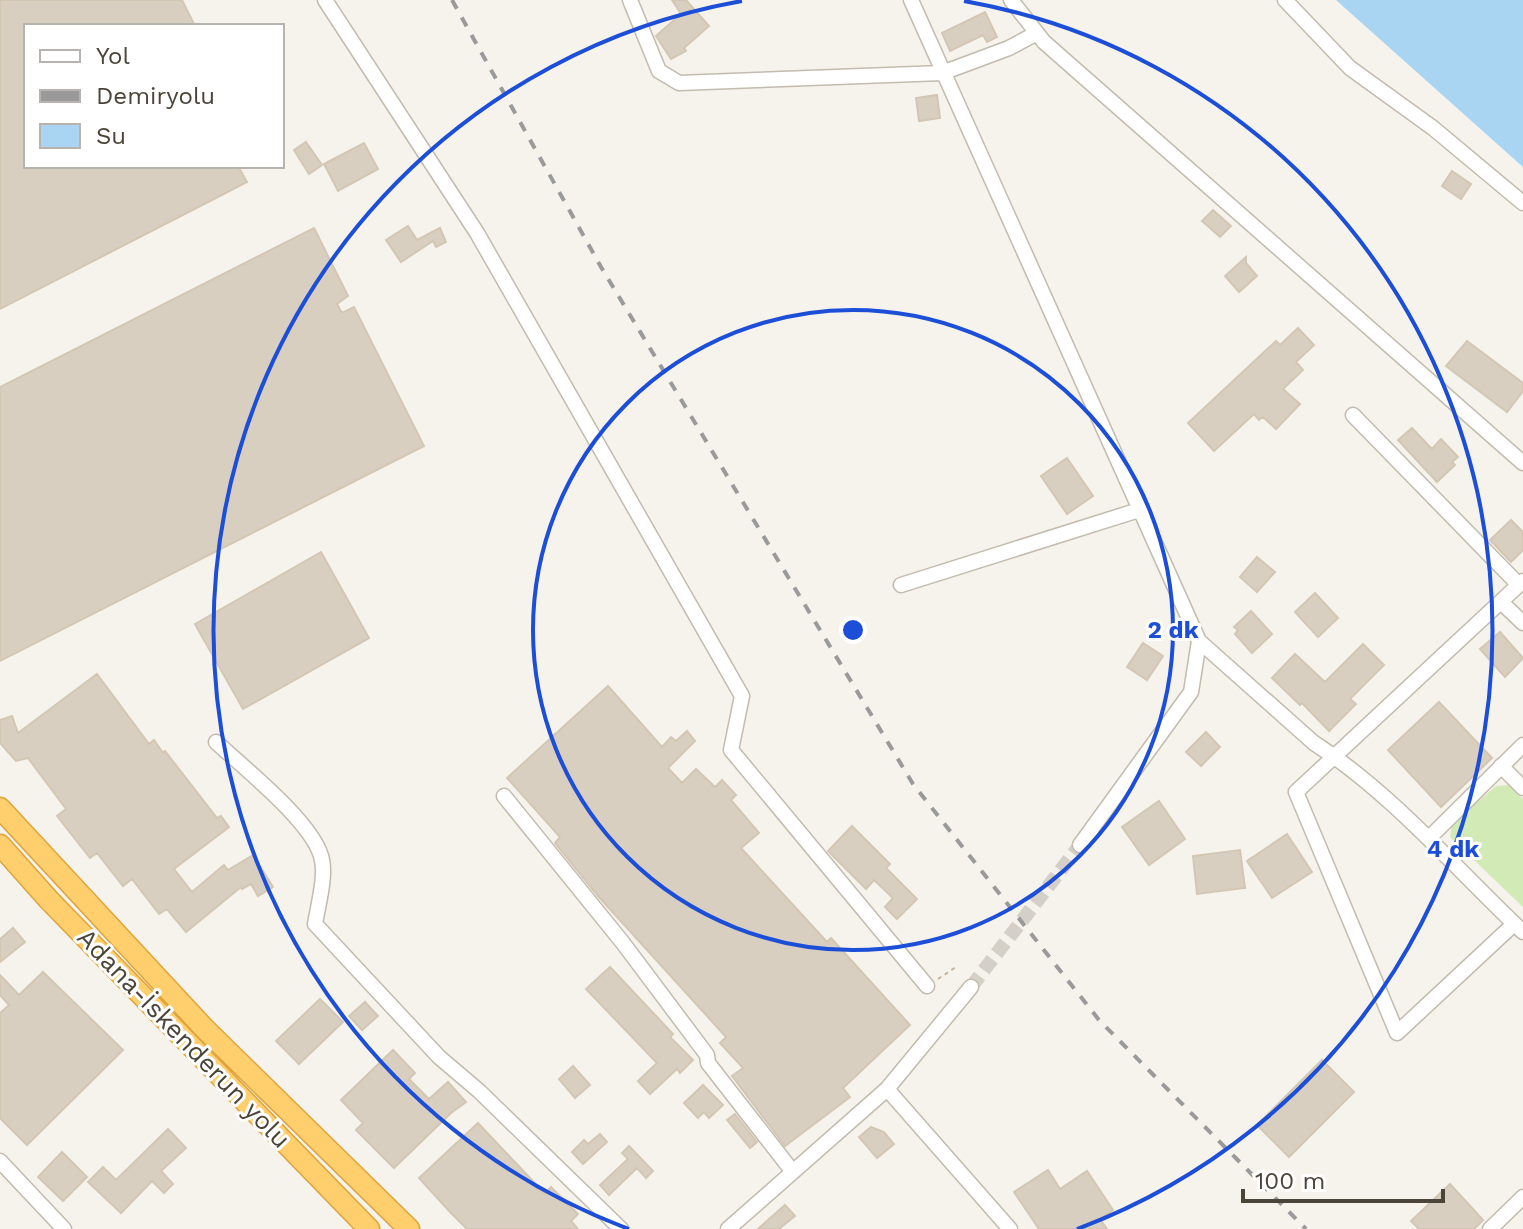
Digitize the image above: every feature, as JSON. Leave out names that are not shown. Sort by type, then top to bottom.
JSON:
[{"type":"highway","points":[[0,808],[204,1028],[409,1229]]},
{"type":"highway","name":"Adana-İskenderun yolu","points":[[0,845],[49,900],[369,1229]]},
{"type":"street","points":[[325,0],[477,233],[742,696],[731,750],[927,986]]},
{"type":"street","points":[[630,0],[659,71],[679,83],[942,73],[1009,48],[1035,34]]},
{"type":"street","points":[[911,0],[1199,641],[1314,743],[1335,757],[1429,838],[1518,928],[1397,1033],[1296,792],[1335,757],[1521,583],[1353,415]]},
{"type":"street","points":[[1011,0],[1035,34],[1523,463]]},
{"type":"street","points":[[1285,0],[1350,68],[1433,128],[1523,203]]},
{"type":"street","points":[[901,585],[1139,510]]},
{"type":"street","points":[[1501,602],[1523,623]]},
{"type":"street","points":[[1080,845],[1191,692],[1199,641]]},
{"type":"street","points":[[216,742],[302,824],[322,856],[322,888],[315,924],[439,1057],[479,1091],[621,1229]]},
{"type":"street","points":[[1429,838],[1523,745]]},
{"type":"street","points":[[1501,766],[1523,788]]},
{"type":"street","points":[[504,796],[623,943],[707,1055],[708,1063],[793,1172]]},
{"type":"street","points":[[0,865],[6,866],[49,900]]},
{"type":"street","points":[[728,1229],[887,1089],[971,987]]},
{"type":"street","points":[[887,1089],[1010,1229]]},
{"type":"street","points":[[0,1161],[64,1229]]},
{"type":"street","points":[[1490,1229],[1523,1197]]},
{"type":"path","points":[[927,986],[956,967]]},
{"type":"green space","points":[[1509,785],[1523,799],[1523,907],[1450,837],[1452,824],[1496,786]]},
{"type":"water","points":[[1336,0],[1523,0],[1523,167]]},
{"type":"building","points":[[0,0],[182,0],[194,24],[24,24],[24,168],[239,168],[247,182],[0,309]]},
{"type":"building","points":[[672,0],[686,0],[709,26],[684,48],[686,51],[671,59],[656,36],[681,14]]},
{"type":"building","points":[[985,12],[997,37],[987,42],[983,35],[950,51],[942,33]]},
{"type":"building","points":[[937,95],[940,118],[919,121],[916,98]]},
{"type":"building","points":[[306,142],[322,165],[309,174],[294,150]]},
{"type":"building","points":[[364,143],[378,169],[338,191],[324,164]]},
{"type":"building","points":[[1452,171],[1471,184],[1461,199],[1442,186]]},
{"type":"building","points":[[1213,210],[1231,226],[1220,237],[1202,221]]},
{"type":"building","points":[[408,226],[417,240],[440,228],[446,242],[436,247],[433,241],[401,262],[386,240]]},
{"type":"building","points":[[314,228],[348,296],[337,304],[342,313],[354,307],[424,446],[0,661],[0,387]]},
{"type":"building","points":[[1246,257],[1246,263],[1257,276],[1239,292],[1225,276]]},
{"type":"building","points":[[1298,328],[1314,345],[1296,362],[1303,370],[1283,389],[1300,404],[1276,429],[1263,417],[1259,420],[1254,414],[1214,451],[1188,423],[1276,341],[1280,345]]},
{"type":"building","points":[[1467,341],[1523,383],[1523,391],[1507,412],[1446,366]]},
{"type":"building","points":[[1412,428],[1432,449],[1441,439],[1458,457],[1452,462],[1455,465],[1437,482],[1398,440]]},
{"type":"building","points":[[1067,458],[1093,496],[1067,514],[1041,476]]},
{"type":"building","points":[[1511,520],[1523,532],[1523,550],[1511,562],[1490,540]]},
{"type":"building","points":[[321,552],[369,638],[243,709],[195,624]]},
{"type":"building","points":[[1257,557],[1275,572],[1257,592],[1240,577]]},
{"type":"building","points":[[1315,593],[1338,618],[1318,637],[1295,612]]},
{"type":"building","points":[[1251,611],[1272,634],[1252,653],[1235,634],[1238,630],[1234,627]]},
{"type":"building","points":[[1500,632],[1523,658],[1505,677],[1480,649]]},
{"type":"building","points":[[1143,643],[1163,656],[1147,680],[1127,667]]},
{"type":"building","points":[[1363,644],[1384,665],[1350,699],[1356,704],[1329,731],[1272,678],[1295,654],[1325,682]]},
{"type":"building","points":[[97,674],[149,744],[154,740],[163,753],[165,751],[217,818],[221,816],[229,827],[174,869],[192,892],[224,865],[228,870],[253,855],[273,887],[258,896],[251,884],[241,887],[186,932],[167,909],[159,914],[132,879],[123,886],[97,853],[90,858],[57,816],[66,809],[28,758],[16,761],[0,743],[0,720],[12,716],[18,733]]},
{"type":"building","points":[[608,686],[662,747],[671,737],[676,741],[687,731],[695,741],[668,768],[682,783],[696,769],[715,787],[722,780],[736,795],[731,800],[759,833],[741,848],[827,942],[831,938],[910,1025],[843,1088],[850,1097],[785,1146],[732,1076],[743,1068],[720,1043],[726,1037],[598,896],[555,843],[560,837],[507,778]]},
{"type":"building","points":[[1439,702],[1492,758],[1441,807],[1388,750]]},
{"type":"building","points":[[1206,732],[1220,747],[1201,766],[1186,752]]},
{"type":"building","points":[[1159,801],[1185,839],[1149,865],[1122,827]]},
{"type":"building","points":[[852,826],[890,864],[886,868],[917,899],[897,919],[885,907],[893,898],[874,880],[866,889],[828,851]]},
{"type":"building","points":[[1287,834],[1312,872],[1272,898],[1247,861]]},
{"type":"building","points":[[1240,850],[1245,888],[1197,894],[1193,856]]},
{"type":"building","points":[[13,928],[25,942],[0,962],[0,939]]},
{"type":"building","points":[[610,967],[693,1060],[680,1073],[677,1069],[650,1094],[638,1081],[657,1063],[586,989]]},
{"type":"building","points":[[43,972],[123,1050],[27,1145],[0,1118],[0,1013],[9,1005],[0,995],[0,975],[19,995]]},
{"type":"building","points":[[320,999],[343,1022],[299,1064],[276,1041]]},
{"type":"building","points":[[365,1002],[378,1016],[362,1030],[349,1016]]},
{"type":"building","points":[[393,1050],[415,1073],[409,1079],[429,1099],[448,1082],[466,1102],[394,1168],[356,1130],[363,1123],[341,1100]]},
{"type":"building","points":[[1322,1060],[1354,1092],[1289,1157],[1257,1125]]},
{"type":"building","points":[[573,1066],[590,1085],[575,1098],[559,1079]]},
{"type":"building","points":[[703,1085],[723,1105],[709,1118],[704,1112],[698,1118],[684,1103]]},
{"type":"building","points":[[735,1114],[757,1142],[750,1148],[727,1120]]},
{"type":"building","points":[[478,1123],[545,1194],[551,1187],[578,1214],[571,1221],[578,1229],[467,1229],[450,1212],[419,1178]]},
{"type":"building","points":[[871,1127],[884,1132],[894,1144],[877,1158],[859,1137]]},
{"type":"building","points":[[168,1129],[186,1148],[161,1171],[173,1184],[164,1193],[152,1181],[121,1213],[88,1182],[103,1167],[116,1180]]},
{"type":"building","points":[[600,1134],[607,1142],[583,1164],[572,1152],[584,1140],[588,1144]]},
{"type":"building","points":[[629,1146],[653,1171],[646,1178],[637,1168],[609,1195],[600,1185],[628,1159],[622,1153]]},
{"type":"building","points":[[62,1152],[87,1177],[63,1201],[38,1177]]},
{"type":"building","points":[[1048,1170],[1060,1189],[1087,1171],[1113,1210],[1100,1219],[1107,1229],[1039,1229],[1014,1192]]},
{"type":"building","points":[[1450,1184],[1483,1220],[1474,1229],[1419,1229],[1411,1221]]},
{"type":"building","points":[[785,1205],[795,1216],[779,1229],[758,1229]]},
{"type":"tunnel","points":[[971,987],[1080,845]]},
{"type":"railway","points":[[452,0],[601,267],[913,784],[1099,1020],[1306,1229]]}]
